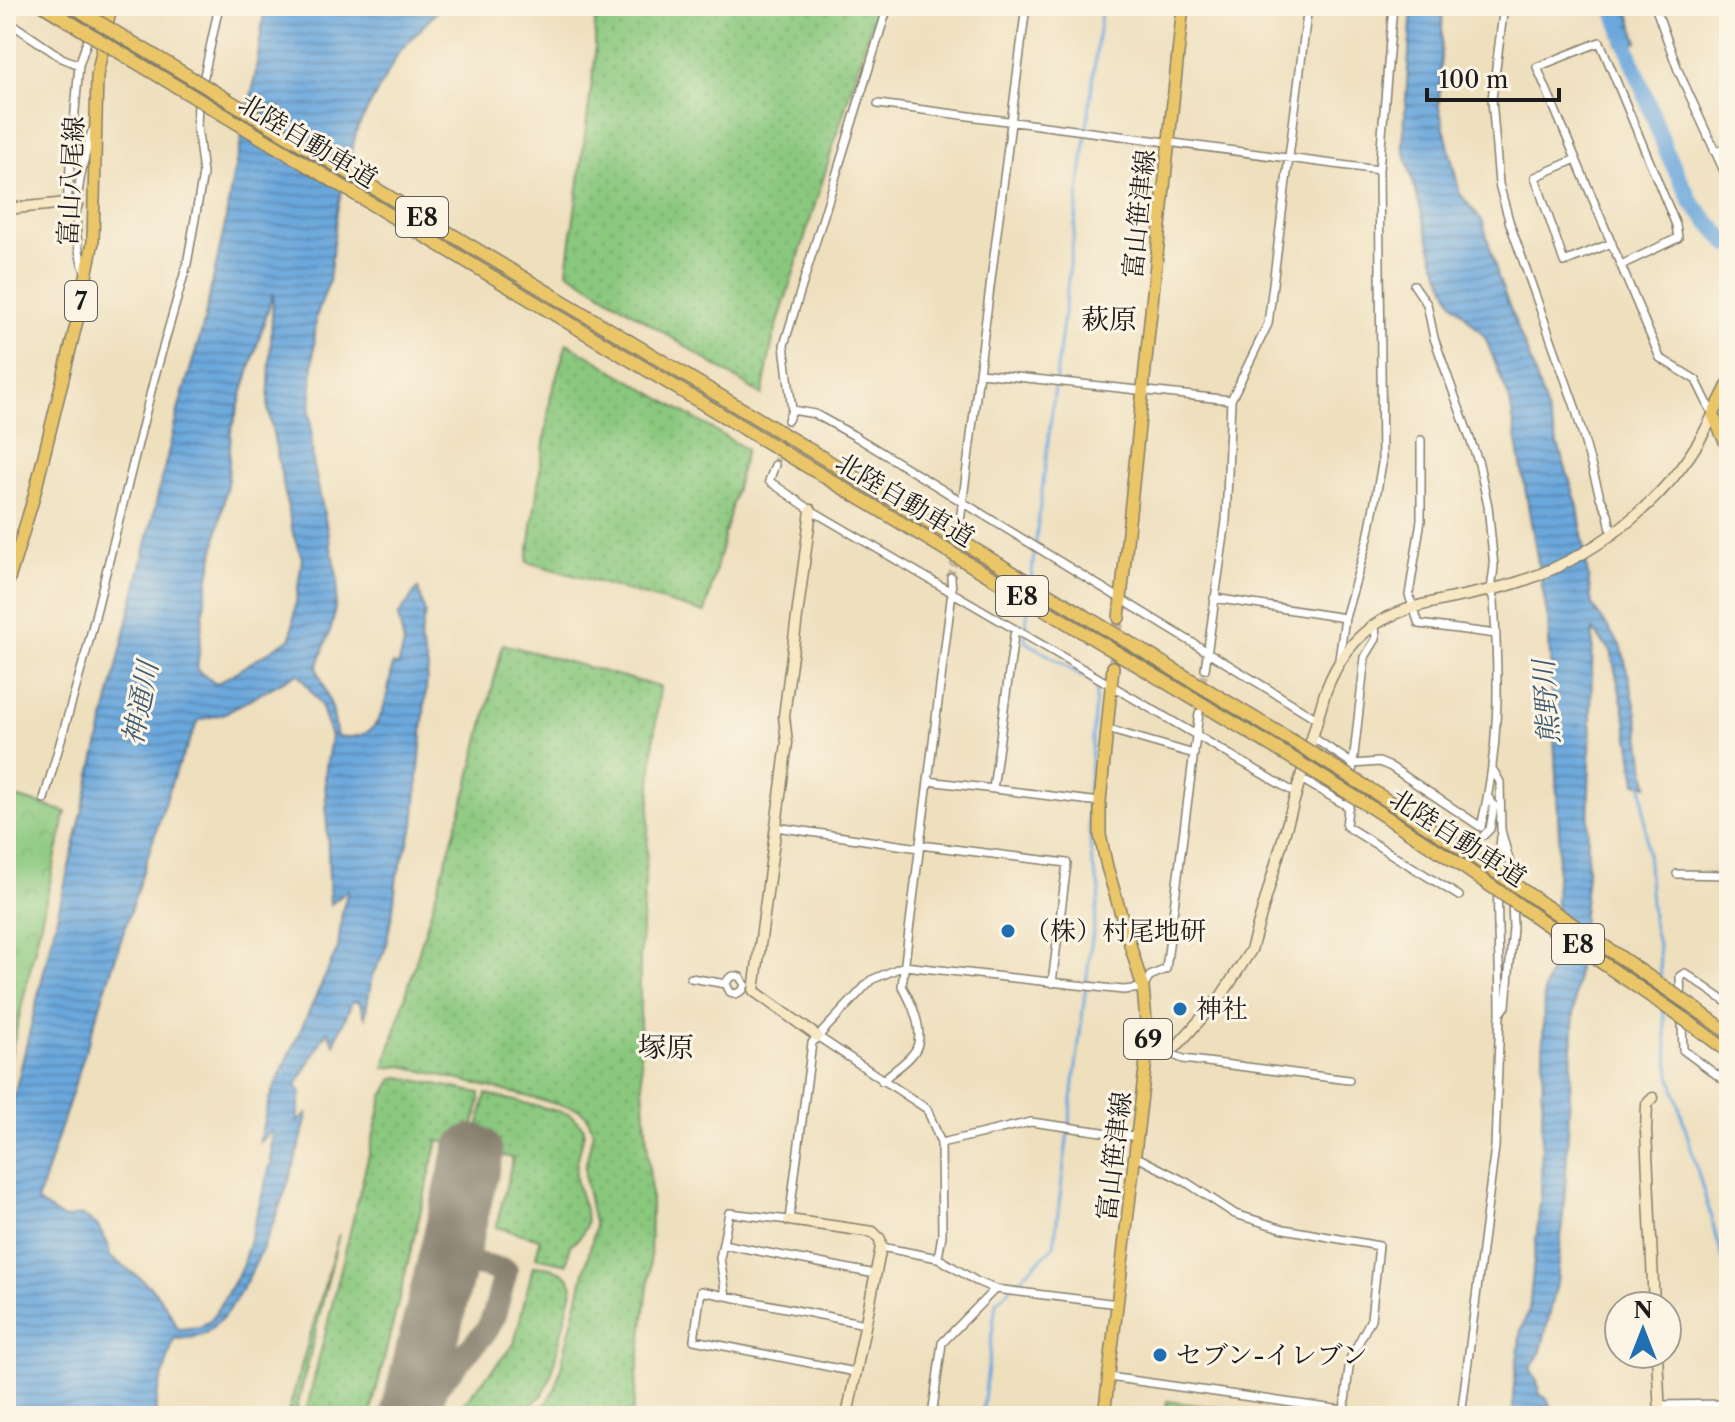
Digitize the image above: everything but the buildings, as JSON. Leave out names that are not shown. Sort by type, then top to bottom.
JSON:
[{"type":"highway","name":"北陸自動車道","points":[[44,6],[1295,760],[1355,804],[1462,866],[1729,1052]]},
{"type":"highway","name":"北陸自動車道","points":[[73,6],[1299,745],[1467,852],[1729,1033]]},
{"type":"main road","name":"富山八尾線","points":[[6,589],[37,486],[86,274],[95,220],[97,76],[111,6]]},
{"type":"main road","name":"富山笹津線","points":[[1119,618],[1183,6]]},
{"type":"main road","points":[[1729,383],[1713,415],[1729,451]]},
{"type":"main road","name":"富山笹津線","points":[[1104,1416],[1148,1056],[1143,988],[1100,835],[1100,802],[1113,667]]},
{"type":"street","points":[[86,274],[79,255],[72,204],[79,65],[99,6]]},
{"type":"street","points":[[44,799],[87,649],[154,379],[187,264],[203,174],[197,125],[198,104],[219,6]]},
{"type":"street","points":[[788,420],[792,410],[784,345],[888,6]]},
{"type":"street","points":[[960,522],[1026,6]]},
{"type":"street","points":[[1205,669],[1226,521],[1231,400],[1268,324],[1308,6]]},
{"type":"street","points":[[1148,1056],[1176,1047],[1222,995],[1251,950],[1317,719],[1339,659],[1345,618],[1368,538],[1382,464],[1379,170],[1393,6]]},
{"type":"street","points":[[1504,6],[1492,99],[1499,184],[1510,224],[1575,407],[1600,497],[1608,514],[1610,537]]},
{"type":"street","points":[[1655,6],[1678,70],[1729,182]]},
{"type":"street","points":[[1725,6],[1729,46]]},
{"type":"street","points":[[6,20],[62,58],[79,65]]},
{"type":"street","points":[[1339,659],[1366,631],[1388,616],[1414,606],[1494,589],[1550,570],[1610,537],[1677,472],[1713,415],[1696,380],[1660,358],[1537,67],[1600,42],[1676,225],[1678,238],[1621,265]]},
{"type":"street","points":[[878,104],[1379,170]]},
{"type":"street","points":[[72,204],[97,117]]},
{"type":"street","points":[[1714,151],[1729,150]]},
{"type":"street","points":[[1576,159],[1535,177],[1564,262],[1612,243]]},
{"type":"street","points":[[6,209],[72,204]]},
{"type":"street","points":[[1312,737],[1353,764],[1379,762],[1391,767],[1481,827],[1493,770],[1499,684],[1488,506],[1479,464],[1434,338],[1427,304],[1414,285]]},
{"type":"street","points":[[980,373],[1231,400]]},
{"type":"street","points":[[792,410],[815,414],[853,435],[1317,719]]},
{"type":"street","points":[[1421,440],[1421,520],[1409,595],[1419,624],[1496,634]]},
{"type":"street","points":[[775,465],[769,481],[811,510],[1297,794]]},
{"type":"street","points":[[749,987],[787,743],[784,716],[811,510]]},
{"type":"street","points":[[882,1081],[915,1051],[919,1039],[912,1003],[902,986],[952,592],[951,577]]},
{"type":"street","points":[[1214,598],[1345,618]]},
{"type":"street","points":[[1375,625],[1376,639],[1365,657],[1353,764],[1355,804],[1346,826],[1459,896]]},
{"type":"street","points":[[993,789],[1015,629]]},
{"type":"street","points":[[789,1220],[812,1043],[871,980],[904,966],[1123,990],[1143,988],[1150,976],[1166,969],[1199,713]]},
{"type":"street","points":[[1107,729],[1194,754]]},
{"type":"street","points":[[1461,1416],[1495,1147],[1500,1014],[1496,877],[1501,830],[1500,782],[1493,770]]},
{"type":"street","points":[[1301,779],[1355,804]]},
{"type":"street","points":[[928,781],[1100,802]]},
{"type":"street","points":[[1484,835],[1490,829],[1494,806],[1488,797]]},
{"type":"street","points":[[776,827],[1067,863],[1052,983]]},
{"type":"street","points":[[1500,1014],[1506,1006],[1513,928],[1511,867],[1501,830]]},
{"type":"street","points":[[1677,874],[1729,875]]},
{"type":"street","points":[[1729,1004],[1685,973],[1680,976],[1683,1050],[1729,1084]]},
{"type":"street","points":[[691,978],[726,984],[732,977],[738,976],[817,1036],[927,1109],[941,1143],[942,1235],[938,1258]]},
{"type":"street","points":[[1164,1051],[1183,1059],[1349,1080]]},
{"type":"street","points":[[1653,1098],[1647,1104],[1646,1130],[1653,1290]]},
{"type":"street","points":[[941,1143],[1031,1122],[1138,1137]]},
{"type":"street","points":[[1135,1156],[1186,1182],[1235,1214],[1284,1229],[1379,1246],[1371,1319],[1350,1359],[1344,1411]]},
{"type":"street","points":[[726,1296],[720,1258],[729,1213],[873,1232],[880,1239],[881,1247],[847,1416]]},
{"type":"street","points":[[723,1244],[875,1274]]},
{"type":"street","points":[[881,1247],[938,1258],[995,1289],[1118,1304]]},
{"type":"street","points":[[932,1416],[942,1343],[995,1289]]},
{"type":"street","points":[[855,1372],[694,1340],[701,1291],[865,1324]]},
{"type":"street","points":[[1658,1370],[1660,1410],[1729,1404]]},
{"type":"street","points":[[1109,1377],[1384,1416]]},
{"type":"green space","points":[[595,6],[877,6],[773,339],[762,395],[567,271],[595,59]]},
{"type":"green space","points":[[567,343],[746,449],[705,613],[527,562],[551,395]]},
{"type":"green space","points":[[503,644],[660,687],[640,959],[640,1048],[651,1194],[650,1271],[632,1416],[534,1416],[556,1387],[595,1228],[585,1179],[593,1132],[587,1116],[578,1109],[403,1066],[384,1068],[467,790]]},
{"type":"green space","points":[[6,794],[66,812],[6,1075]]},
{"type":"green space","points":[[399,1077],[480,1093],[468,1147],[438,1141],[370,1416],[305,1416],[383,1096],[392,1080]]},
{"type":"green space","points":[[486,1094],[570,1114],[584,1128],[576,1178],[587,1222],[585,1230],[570,1245],[567,1264],[536,1257],[540,1239],[496,1227],[513,1158],[473,1149]]},
{"type":"green space","points":[[339,1234],[295,1416],[287,1416]]},
{"type":"green space","points":[[533,1266],[562,1272],[573,1286],[550,1380],[542,1395],[521,1416],[453,1416],[514,1344]]},
{"type":"green space","points":[[1167,1401],[1284,1416],[1165,1416]]},
{"type":"water","name":"神通川","points":[[265,6],[442,6],[399,52],[357,129],[337,211],[329,282],[316,317],[310,412],[313,462],[338,581],[333,622],[317,668],[332,708],[337,737],[355,737],[367,732],[380,717],[393,664],[398,666],[404,644],[398,616],[418,588],[425,613],[420,640],[428,667],[414,825],[397,876],[385,950],[372,976],[365,1017],[359,1001],[352,1002],[334,1044],[327,1031],[296,1086],[301,1092],[297,1121],[307,1114],[302,1137],[269,1233],[238,1296],[221,1319],[204,1334],[174,1339],[157,1396],[155,1416],[6,1416],[6,1368],[13,1358],[6,1347],[6,1130],[179,407],[202,330],[254,83]],"holes":[[[273,293],[268,408],[293,534],[302,558],[291,638],[216,684],[197,670],[205,598],[228,479],[231,431]],[[298,673],[321,705],[331,737],[325,774],[330,905],[348,890],[338,948],[269,1099],[259,1143],[272,1130],[271,1163],[242,1267],[212,1319],[200,1327],[178,1329],[158,1295],[110,1257],[108,1244],[97,1225],[81,1215],[65,1219],[37,1202],[174,775],[199,720],[223,714]]]},
{"type":"water","points":[[1412,6],[1443,6],[1439,107],[1460,194],[1483,222],[1498,277],[1532,365],[1578,506],[1592,605],[1622,648],[1636,709],[1648,786],[1636,783],[1611,652],[1593,630],[1587,873],[1574,1009],[1565,1193],[1557,1283],[1541,1351],[1530,1369],[1537,1381],[1539,1394],[1549,1402],[1550,1416],[1513,1416],[1521,1329],[1529,1310],[1541,1192],[1544,989],[1553,963],[1559,834],[1548,620],[1510,401],[1485,337],[1452,301],[1434,258],[1403,146]]},
{"type":"water","points":[[1606,6],[1627,6],[1638,42],[1619,46]]},
{"type":"waterway","points":[[1031,580],[1102,6]]},
{"type":"waterway","points":[[1612,6],[1666,151],[1692,203],[1729,245]]},
{"type":"waterway","points":[[982,1416],[996,1302],[1054,1246],[1100,890],[1092,863],[1087,807],[1097,685],[1025,641],[1028,604]]},
{"type":"waterway","points":[[1642,782],[1652,918],[1659,949],[1661,981]]},
{"type":"waterway","points":[[1663,1009],[1670,1075],[1729,1280]]},
{"type":"taxiway","points":[[410,1416],[487,1330],[506,1271],[448,1257]]},
{"type":"runway","points":[[410,1416],[473,1154]]},
{"type":"tunnel","points":[[775,465],[788,420]]},
{"type":"tunnel","points":[[951,577],[955,555]]},
{"type":"tunnel","points":[[1113,667],[1119,618]]},
{"type":"tunnel","points":[[1200,703],[1205,669]]},
{"type":"place","name":"（株）村尾地研","points":[[1008,931]]},
{"type":"place","name":"神社","points":[[1180,1009]]},
{"type":"place","name":"セブン-イレブン","points":[[1160,1355]]},
{"type":"district","name":"萩原","points":[[1109,319]]},
{"type":"district","name":"塚原","points":[[666,1047]]},
{"type":"water label","name":"熊野川","points":[[1546,702]]}]
